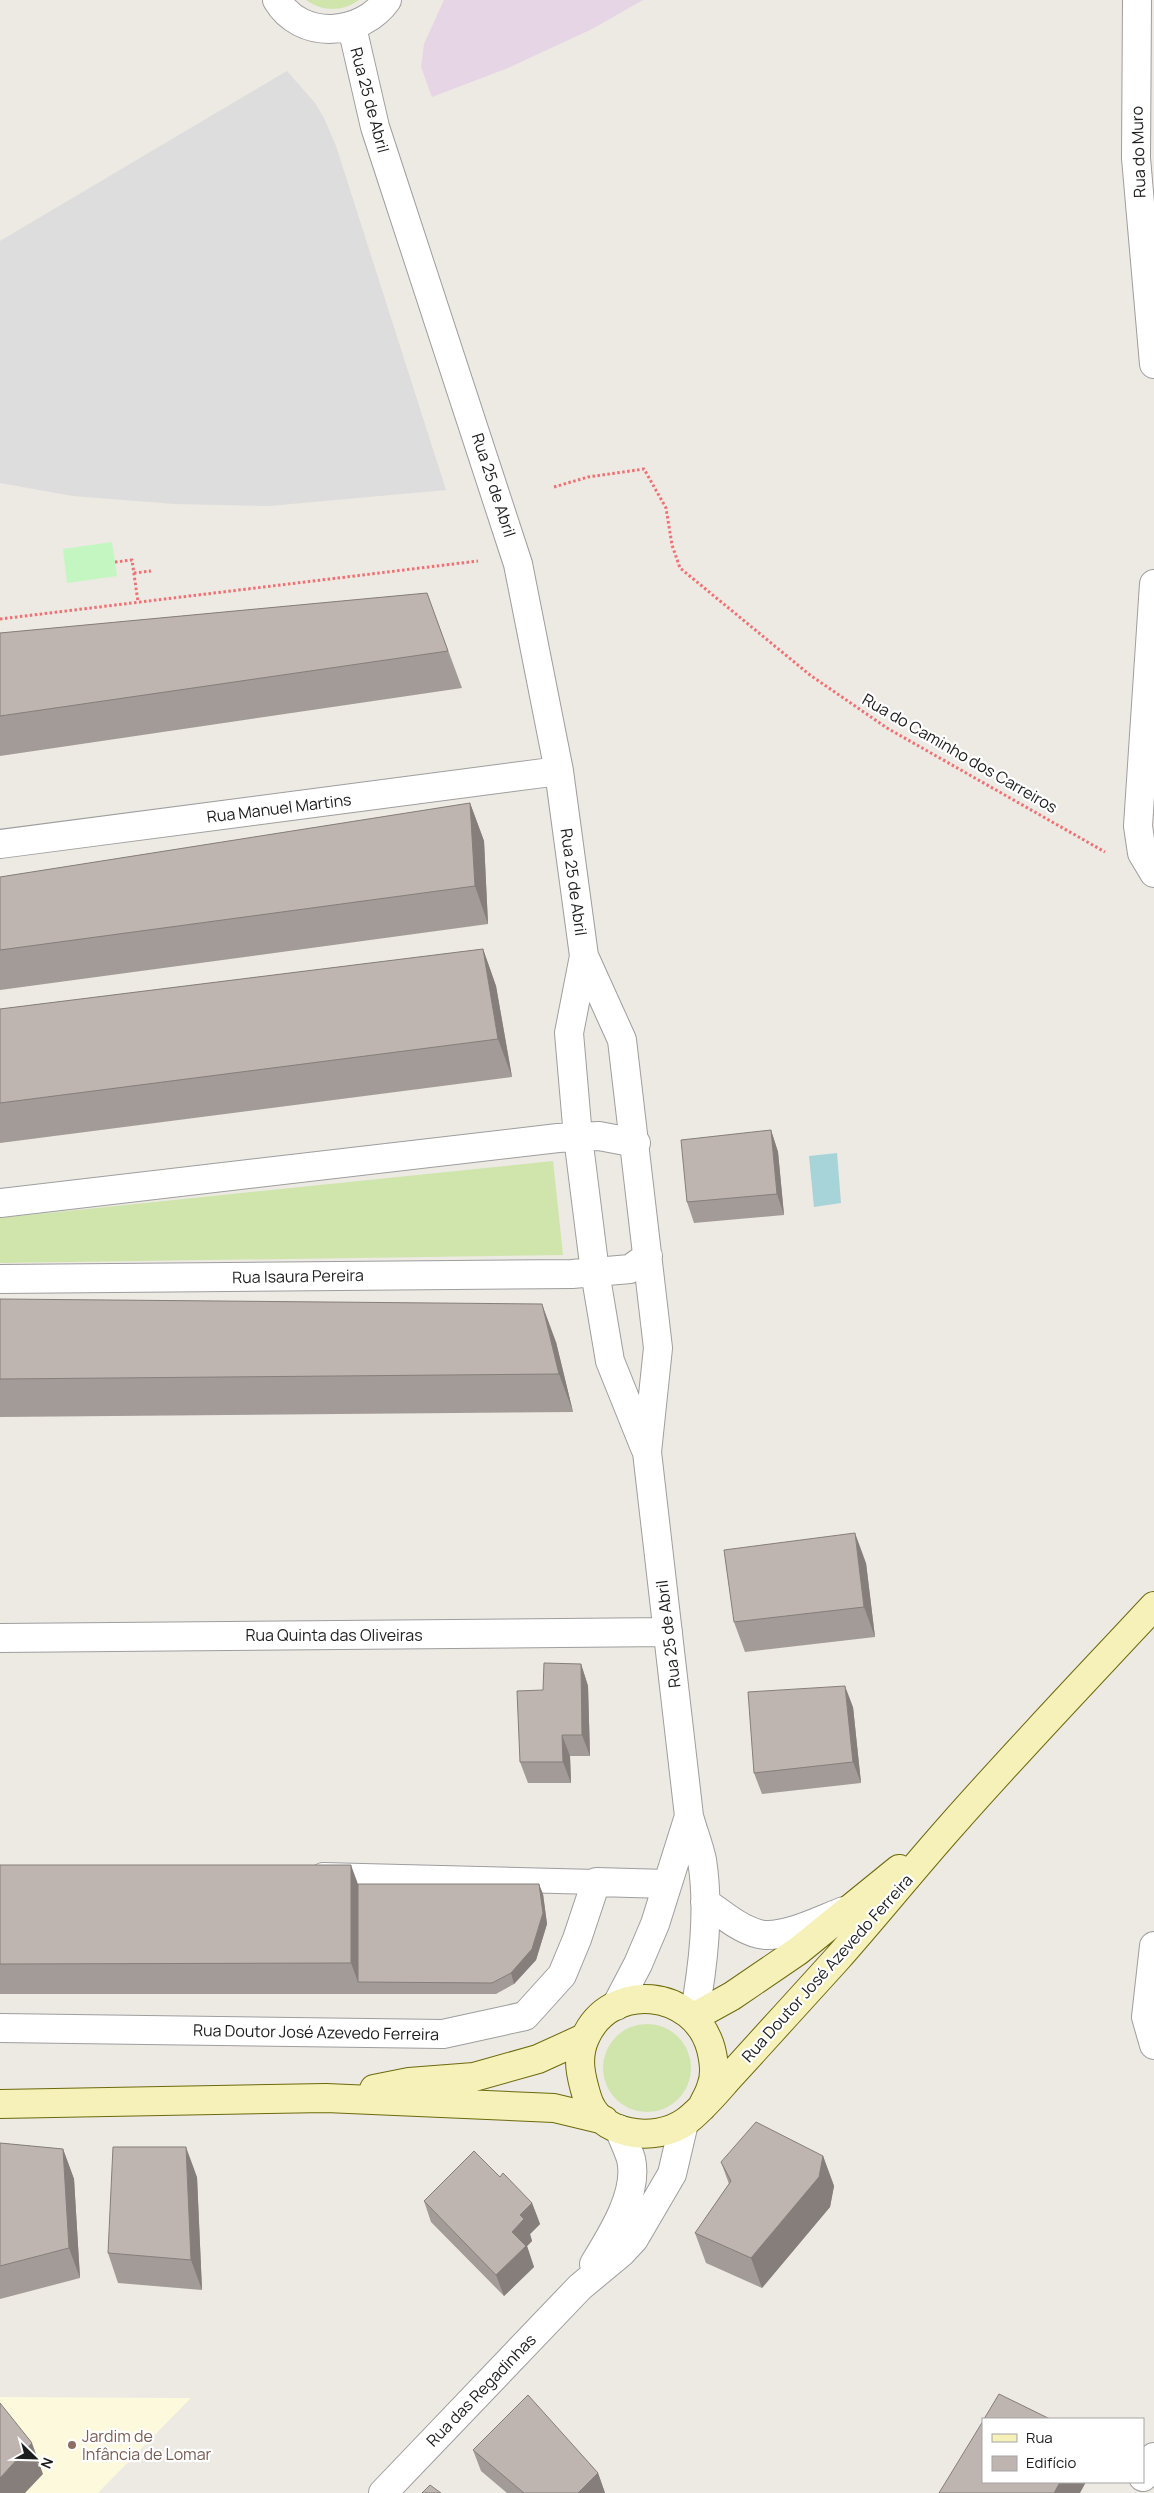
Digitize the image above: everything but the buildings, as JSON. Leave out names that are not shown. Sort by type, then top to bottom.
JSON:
[{"type":"main road","name":"Rua Doutor José Azevedo Ferreira","points":[[0,2104],[326,2098],[554,2108],[642,2135],[663,2133],[693,2115],[883,1907],[950,1827],[1154,1606]]},
{"type":"main road","name":"Rua Doutor José Azevedo Ferreira","points":[[694,2017],[732,1996],[798,1951],[950,1827]]},
{"type":"main road","name":"Rua Doutor José Azevedo Ferreira","points":[[612,2125],[588,2102],[578,2069],[584,2038],[598,2018],[616,2006],[638,1999],[656,1998],[678,2006],[694,2017],[708,2037],[714,2062],[712,2086],[693,2115]]},
{"type":"main road","name":"Rua Doutor José Azevedo Ferreira","points":[[326,2098],[409,2082],[474,2077],[538,2059],[584,2038]]},
{"type":"street","points":[[277,0],[296,19],[314,27],[335,30],[352,28],[372,16],[387,0]]},
{"type":"street","name":"Rua do Muro","points":[[1137,0],[1136,158],[1154,364]]},
{"type":"street","name":"Rua 25 de Abril","points":[[352,28],[375,127],[518,564],[559,771],[584,956],[622,1040],[636,1143],[658,1348],[647,1452],[688,1816]]},
{"type":"street","points":[[1154,584],[1138,826],[1142,853],[1154,873]]},
{"type":"street","name":"Rua Manuel Martins","points":[[0,844],[559,771]]},
{"type":"street","name":"Rua 25 de Abril","points":[[584,956],[570,1033],[578,1137],[595,1272],[610,1360],[647,1452]]},
{"type":"street","points":[[0,1203],[578,1137],[599,1136],[636,1143]]},
{"type":"street","points":[[595,1272],[630,1269],[648,1256]]},
{"type":"street","name":"Rua Isaura Pereira","points":[[0,1279],[595,1272]]},
{"type":"street","name":"Rua Quinta das Oliveiras","points":[[0,1638],[668,1632]]},
{"type":"street","points":[[688,1816],[702,1860],[705,1902],[700,1981],[694,2017]]},
{"type":"street","name":"Rua Doutor José Azevedo Ferreira","points":[[616,2006],[642,1956],[655,1924],[688,1816]]},
{"type":"street","points":[[596,1882],[667,1884]]},
{"type":"street","name":"Rua Doutor José Azevedo Ferreira","points":[[0,2028],[443,2034],[525,2016],[562,1974],[577,1939],[596,1882]]},
{"type":"street","name":"Rua Doutor José Azevedo Ferreira","points":[[705,1902],[735,1922],[760,1934],[786,1933],[850,1908]]},
{"type":"street","points":[[1154,1946],[1146,2017],[1154,2045]]},
{"type":"street","name":"Rua das Regadinhas","points":[[383,2493],[580,2287],[621,2254],[634,2239],[672,2174],[693,2115]]},
{"type":"street","name":"Rua das Regadinhas","points":[[580,2287],[616,2228],[632,2182],[631,2159],[612,2125]]},
{"type":"street","points":[[1144,2475],[1154,2457]]},
{"type":"lane","points":[[298,1875],[596,1882]]},
{"type":"path","name":"Rua do Caminho dos Carreiros","points":[[554,487],[588,477],[644,470],[666,508],[672,545],[680,568],[810,676],[887,728],[1112,857]]},
{"type":"path","points":[[115,562],[132,560],[138,602]]},
{"type":"path","points":[[0,619],[474,560],[518,564]]},
{"type":"path","points":[[134,573],[151,571]]},
{"type":"shaded area","points":[[444,0],[643,0],[592,29],[508,68],[432,97],[421,67],[424,44]]},
{"type":"shaded area","points":[[287,71],[315,103],[324,118],[336,146],[446,490],[269,506],[175,504],[73,496],[0,483],[0,241]]},
{"type":"shaded area","name":"Jardim de Infância de Lomar","points":[[0,2397],[191,2398],[98,2493],[0,2493]]},
{"type":"green space","points":[[306,0],[359,0],[346,7],[332,9],[319,7]]},
{"type":"green space","points":[[112,542],[117,576],[67,583],[63,549]]},
{"type":"green space","points":[[553,1161],[563,1255],[0,1263],[0,1218]]},
{"type":"green space","points":[[647,2024],[664,2028],[678,2037],[687,2051],[691,2068],[687,2085],[678,2099],[664,2108],[647,2112],[630,2108],[616,2099],[607,2085],[603,2068],[607,2051],[616,2037],[630,2028]]},
{"type":"water","points":[[837,1153],[841,1203],[814,1207],[809,1156]]},
{"type":"place","name":"Jardim de Infância de Lomar","points":[[72,2445]]}]
